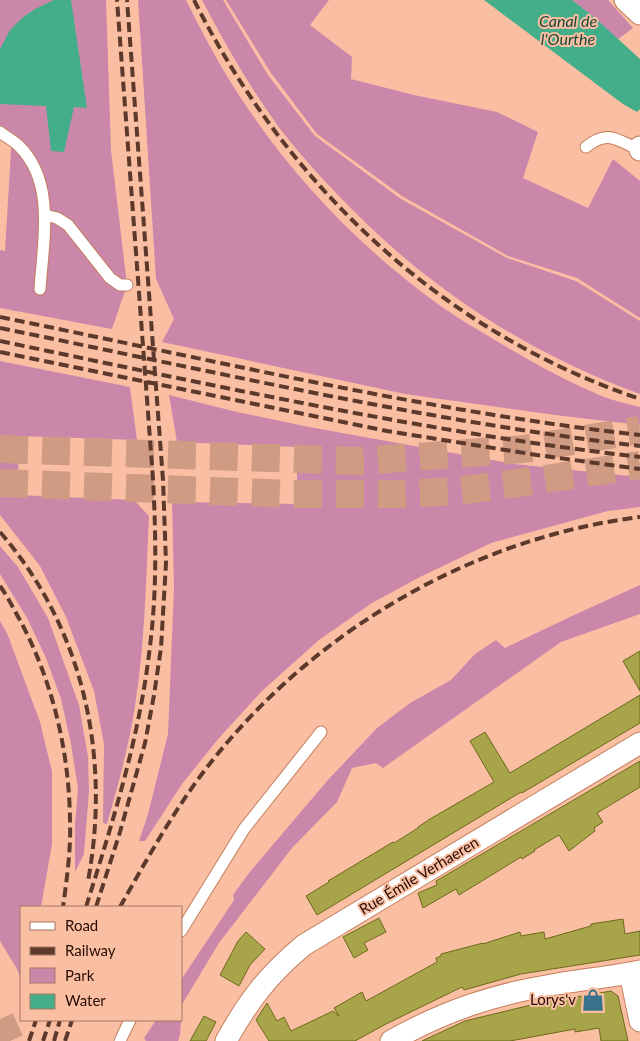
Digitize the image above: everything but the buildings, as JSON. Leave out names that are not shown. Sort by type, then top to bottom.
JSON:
[{"type":"street","points":[[625,0],[640,14]]},
{"type":"street","name":"Rue Émile Verhaeren","points":[[226,1041],[262,984],[284,961],[304,945],[640,743]]},
{"type":"street","points":[[391,1041],[419,1025],[446,1013],[496,996],[635,972],[640,1021]]},
{"type":"lane","points":[[0,132],[19,146],[32,163],[40,185],[45,215],[40,289]]},
{"type":"lane","points":[[586,147],[597,139],[610,137],[640,149]]},
{"type":"lane","points":[[45,215],[56,218],[68,225],[110,278],[120,285],[127,285]]},
{"type":"lane","points":[[182,929],[244,830],[321,732]]},
{"type":"lane","points":[[120,1041],[130,1021]]},
{"type":"green space","points":[[0,0],[106,0],[111,150],[127,285],[112,329],[0,308],[0,250],[5,251],[12,133],[0,126]]},
{"type":"green space","points":[[138,0],[186,0],[228,78],[276,147],[346,227],[399,274],[454,315],[538,365],[604,397],[640,407],[640,425],[405,394],[162,342],[174,319],[156,279]]},
{"type":"green space","points":[[202,0],[223,0],[268,75],[315,136],[401,199],[507,258],[576,281],[640,321],[640,394],[597,377],[515,336],[440,286],[404,258],[337,194],[292,144],[257,96]]},
{"type":"green space","points":[[226,0],[329,0],[310,25],[352,57],[351,79],[414,95],[497,112],[538,132],[523,178],[588,208],[613,159],[640,181],[640,318],[577,278],[508,256],[402,196],[317,134],[271,73]]},
{"type":"green space","points":[[572,0],[608,0],[633,28],[617,40],[594,17]]},
{"type":"green space","points":[[0,361],[130,387],[137,440],[20,436],[17,495],[134,500],[149,516],[145,611],[133,721],[107,824],[103,823],[104,744],[94,691],[66,617],[40,566],[0,515]]},
{"type":"green space","points":[[169,395],[309,427],[514,464],[640,477],[640,507],[608,511],[491,543],[420,577],[372,603],[319,640],[262,691],[219,738],[182,784],[145,841],[139,841],[148,814],[168,734],[174,587],[172,502],[297,504],[297,447],[177,442]]},
{"type":"green space","points":[[0,546],[18,567],[48,618],[79,705],[88,757],[89,791],[84,854],[75,872],[75,826],[78,788],[61,699],[46,658],[27,618],[0,574]]},
{"type":"green space","points":[[640,585],[640,614],[561,642],[383,768],[376,763],[352,768],[337,802],[292,848],[219,943],[182,1004],[182,978],[234,900],[233,895],[249,873],[327,781],[377,728],[410,703],[451,680],[475,654],[496,640],[505,648]]},
{"type":"green space","points":[[0,621],[7,633],[40,722],[52,772],[52,844],[41,906],[20,906],[20,976],[0,941]]},
{"type":"green space","points":[[155,1021],[181,1021],[178,1041],[146,1041],[144,1038]]},
{"type":"water","points":[[54,0],[71,0],[87,108],[74,107],[64,152],[51,151],[46,106],[0,104],[0,49],[10,30],[22,18]]},
{"type":"water","name":"Canal de l'Ourthe","points":[[484,0],[572,0],[594,17],[640,59],[640,109],[637,112],[623,104]]},
{"type":"tunnel","points":[[0,449],[360,461],[524,449],[640,430]]},
{"type":"tunnel","points":[[0,483],[292,494],[399,494],[456,491],[640,465]]},
{"type":"tunnel","points":[[0,1019],[10,1041]]},
{"type":"railway","points":[[86,906],[124,778],[140,713],[150,646],[155,584],[153,479],[117,0]]},
{"type":"railway","points":[[96,906],[120,832],[145,743],[161,648],[166,563],[163,480],[127,0]]},
{"type":"railway","points":[[194,0],[232,68],[275,131],[324,190],[378,244],[436,292],[500,335],[568,370],[640,399]]},
{"type":"railway","points":[[0,317],[399,398],[559,425],[640,435]]},
{"type":"railway","points":[[0,328],[398,409],[559,436],[640,446]]},
{"type":"railway","points":[[0,341],[398,421],[559,447],[640,457]]},
{"type":"railway","points":[[0,352],[387,431],[640,469]]},
{"type":"railway","points":[[121,906],[172,817],[208,766],[249,718],[296,674],[346,634],[400,599],[456,570],[516,546],[577,528],[640,517]]},
{"type":"railway","points":[[0,532],[29,570],[52,610],[71,652],[84,696],[92,742],[96,788],[94,834],[88,881]]},
{"type":"railway","points":[[0,586],[21,622],[42,669],[57,718],[62,743],[69,794],[70,831],[63,906]]},
{"type":"railway","points":[[29,1041],[36,1021]]},
{"type":"railway","points":[[43,1041],[50,1021]]},
{"type":"railway","points":[[54,1041],[60,1021]]},
{"type":"railway","points":[[65,1041],[72,1021]]},
{"type":"place","name":"Lorys'v","points":[[593,1000]]}]
